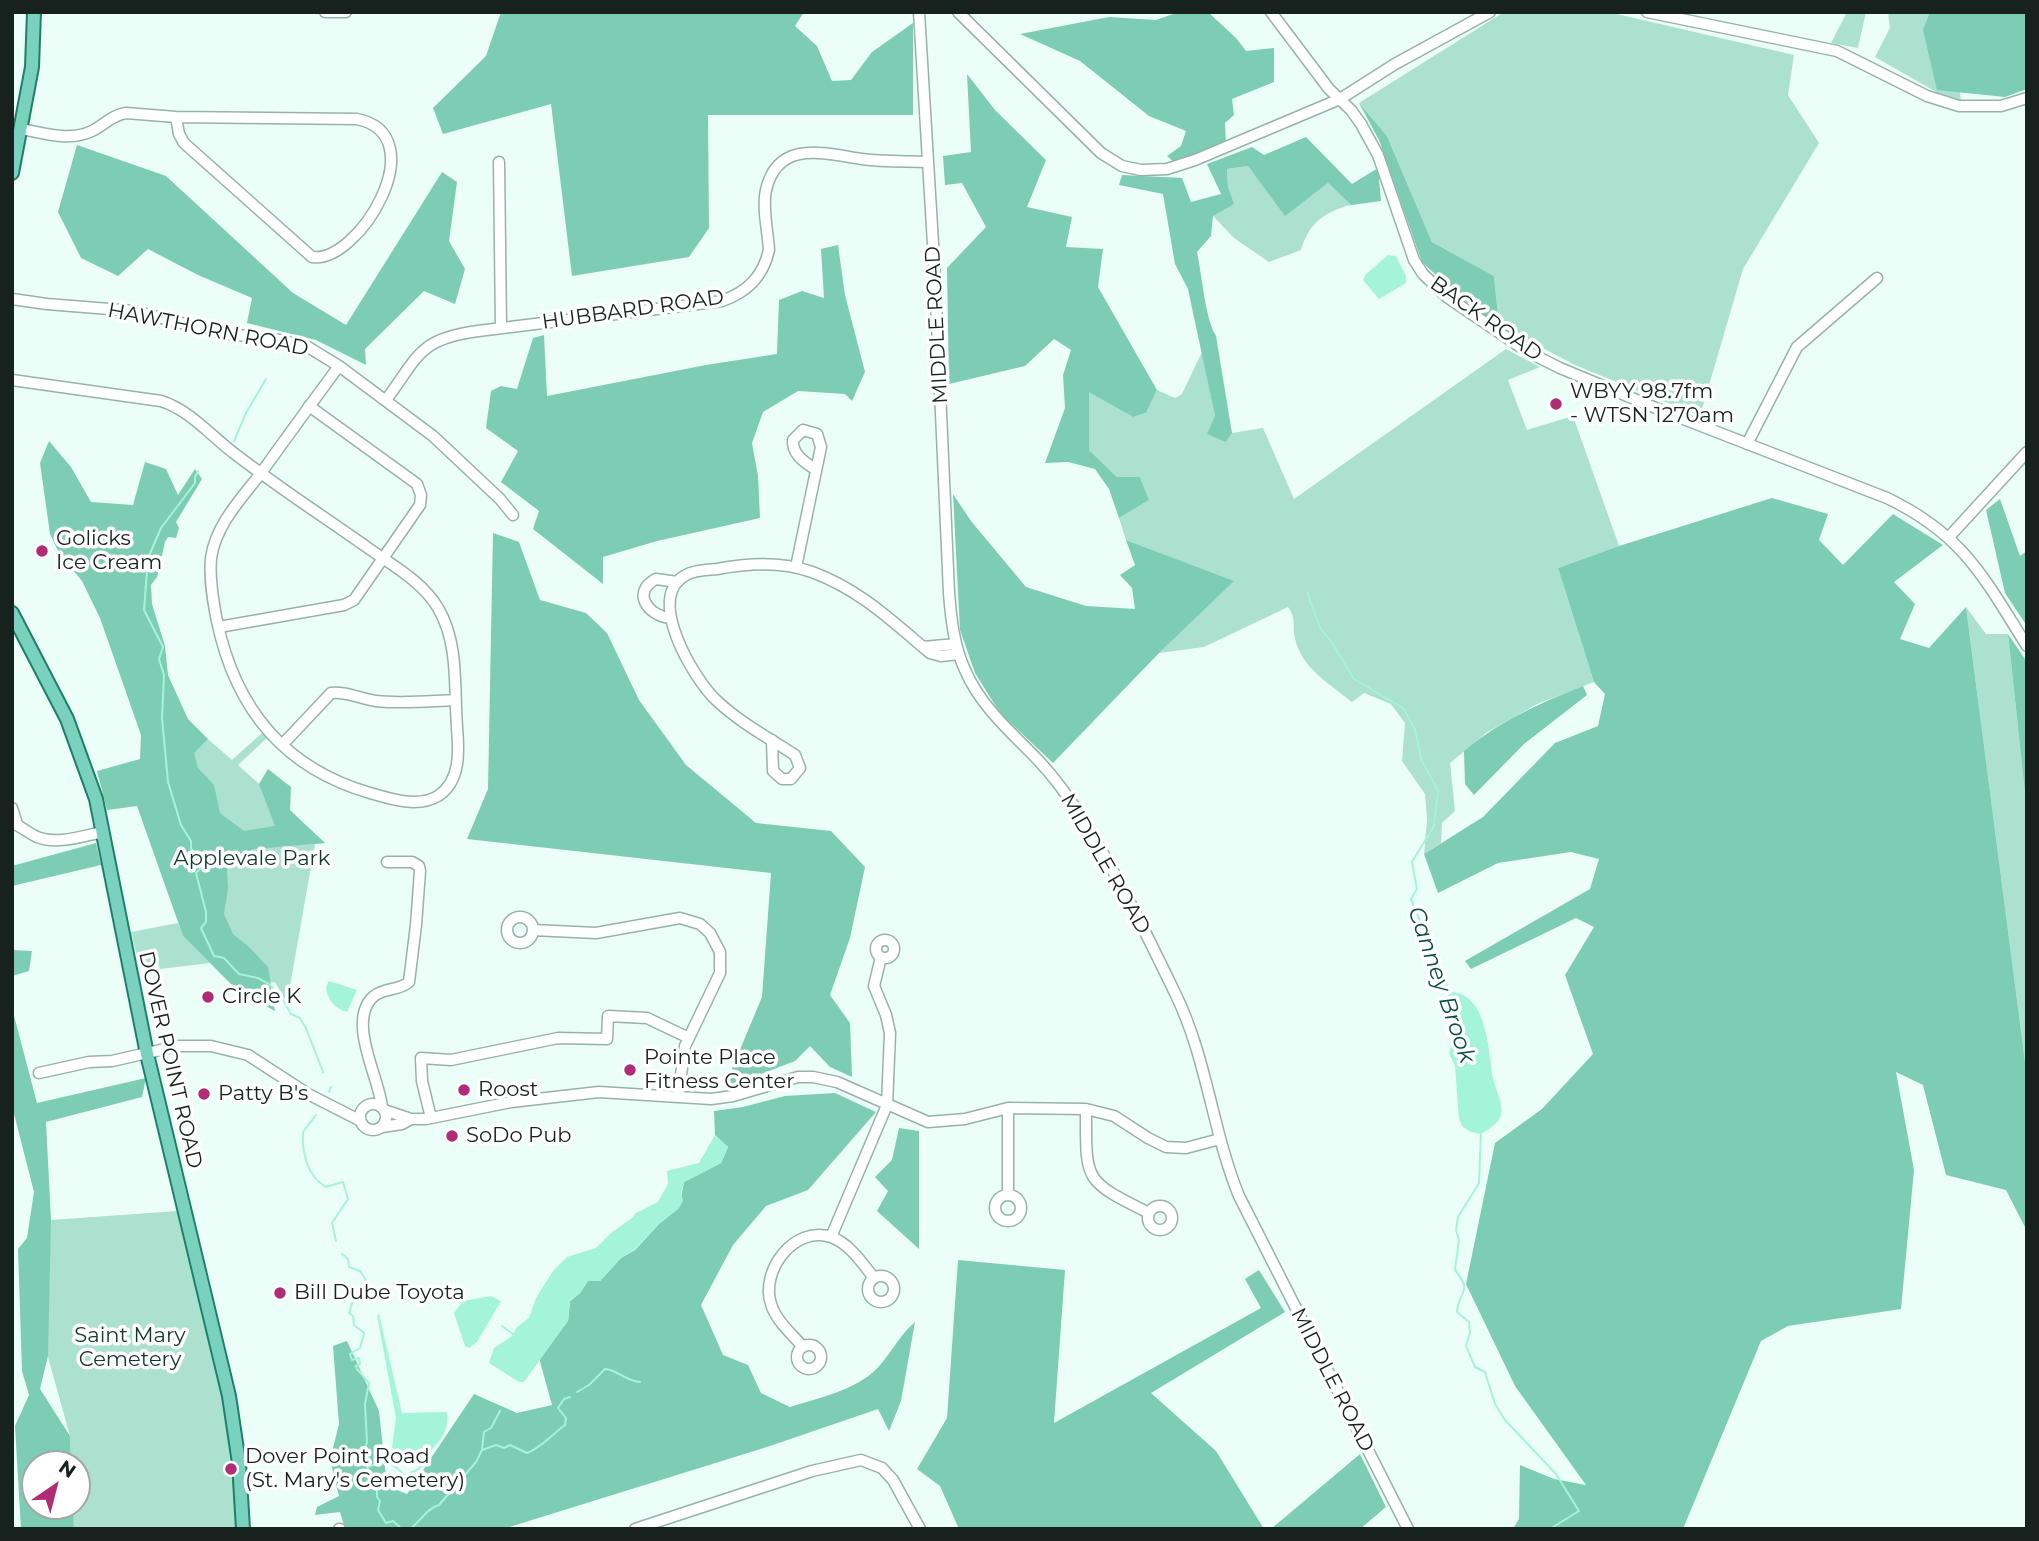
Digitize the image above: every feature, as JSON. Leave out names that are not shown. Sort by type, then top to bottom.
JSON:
[{"type":"main road","points":[[12,173],[32,67],[34,12]]},
{"type":"main road","name":"DOVER POINT ROAD","points":[[12,613],[74,735],[96,799],[147,1054],[229,1396],[238,1455],[243,1529]]},
{"type":"street","points":[[325,12],[346,12]]},
{"type":"street","name":"MIDDLE ROAD","points":[[919,12],[935,277],[949,593],[958,649],[969,679],[987,708],[1065,792],[1130,903],[1187,1017],[1208,1083],[1230,1173],[1251,1221],[1408,1529]]},
{"type":"street","points":[[958,12],[1098,150],[1114,163],[1130,169],[1167,169],[1187,163],[1340,99],[1395,64],[1490,12]]},
{"type":"street","name":"BACK ROAD","points":[[1271,12],[1329,89],[1361,124],[1387,178],[1407,245],[1423,274],[1434,287],[1509,340],[1544,361],[1887,498],[1925,519],[1949,537],[1974,563],[2027,646]]},
{"type":"street","points":[[1647,12],[1837,51],[1927,96],[1951,104],[2001,106],[2027,98]]},
{"type":"street","points":[[21,129],[74,137],[90,132],[118,114],[367,121],[381,131],[390,147],[391,169],[387,187],[369,218],[344,247],[330,256],[312,257],[184,143],[179,134],[176,117]]},
{"type":"street","name":"HUBBARD ROAD","points":[[386,400],[419,354],[433,342],[452,335],[722,301],[738,295],[751,285],[767,260],[769,250],[766,189],[774,172],[785,160],[813,151],[873,160],[928,162]]},
{"type":"street","points":[[499,162],[501,328]]},
{"type":"street","points":[[1747,444],[1797,347],[1877,278]]},
{"type":"street","name":"HAWTHORN ROAD","points":[[12,299],[126,310],[221,333],[288,342],[316,351],[386,400],[451,452],[513,515]]},
{"type":"street","points":[[12,380],[169,403],[191,416],[226,447],[261,473],[383,559],[425,591],[440,611],[453,649],[459,751],[456,768],[444,791],[430,800],[412,802],[364,792],[315,769],[282,745],[261,723],[243,697],[227,660],[219,627],[211,569],[215,541],[227,519],[261,473],[309,406],[339,366]]},
{"type":"street","points":[[219,627],[349,603],[358,596],[417,510],[421,500],[420,490],[412,480],[309,406]]},
{"type":"street","points":[[1949,537],[2027,452]]},
{"type":"street","points":[[796,567],[816,470]]},
{"type":"street","points":[[772,740],[724,707],[694,674],[670,618],[671,596],[677,582],[691,573],[740,565],[796,567],[823,576],[867,600],[923,648],[958,649]]},
{"type":"street","points":[[670,618],[648,609],[644,593],[647,586],[656,579],[677,582]]},
{"type":"street","points":[[282,745],[331,693],[341,692],[356,698],[390,702],[455,700]]},
{"type":"street","points":[[12,808],[14,824],[47,840],[103,832]]},
{"type":"street","points":[[382,1127],[386,1117],[364,1036],[364,1012],[369,1001],[378,993],[402,987],[409,982],[419,866],[412,862],[387,862]]},
{"type":"street","points":[[533,930],[596,933],[673,918],[700,924],[710,933],[718,945],[721,966],[715,986],[689,1038],[681,1062],[678,1097]]},
{"type":"street","points":[[831,1237],[887,1105],[890,1033],[874,986],[881,957]]},
{"type":"street","points":[[431,1118],[422,1081],[421,1058],[452,1060],[558,1038],[607,1039],[608,1016],[647,1018],[689,1038]]},
{"type":"street","points":[[39,1073],[199,1044],[244,1054],[308,1094],[359,1120],[368,1129],[402,1124],[411,1119]]},
{"type":"street","points":[[359,1120],[360,1113],[372,1093],[372,1071]]},
{"type":"street","points":[[331,1105],[376,1104],[411,1119],[431,1118],[558,1095],[608,1092],[721,1098],[798,1077],[813,1076],[837,1082],[919,1120],[936,1123],[1008,1108],[1086,1109],[1114,1116],[1148,1139],[1166,1147],[1186,1147],[1220,1139]]},
{"type":"street","points":[[1008,1108],[1008,1195]]},
{"type":"street","points":[[1086,1109],[1087,1161],[1091,1175],[1108,1192],[1149,1213]]},
{"type":"street","points":[[803,1347],[779,1319],[771,1305],[770,1274],[782,1254],[795,1243],[810,1237],[831,1237],[844,1244],[874,1278]]},
{"type":"street","points":[[635,1529],[813,1471],[861,1460],[882,1468],[893,1480],[920,1529]]},
{"type":"green space","points":[[1504,12],[1608,12],[1794,55],[1788,95],[1819,143],[1743,269],[1700,416],[1575,365],[1499,325],[1494,276],[1432,242],[1387,136],[1359,103]]},
{"type":"green space","points":[[1847,12],[1866,12],[1858,48],[1831,43]]},
{"type":"green space","points":[[1888,12],[1969,12],[1952,46],[1961,100],[1938,93],[1875,57],[1890,28]]},
{"type":"green space","points":[[1248,166],[1285,215],[1328,183],[1351,205],[1333,211],[1319,220],[1308,233],[1301,250],[1269,262],[1234,238],[1213,216],[1233,203],[1228,187],[1227,169]]},
{"type":"green space","points":[[1506,349],[1540,367],[1508,380],[1527,430],[1573,416],[1619,546],[1558,568],[1594,682],[1537,704],[1486,733],[1450,763],[1455,811],[1442,823],[1441,843],[1424,854],[1427,820],[1425,794],[1402,761],[1405,723],[1391,704],[1364,693],[1352,702],[1310,667],[1298,649],[1288,607],[1204,647],[1159,653],[1233,581],[1126,540],[1119,518],[1149,500],[1140,477],[1117,477],[1089,450],[1089,391],[1133,417],[1146,413],[1157,390],[1175,398],[1182,394],[1202,352],[1215,416],[1226,442],[1232,433],[1263,428],[1294,499]]},
{"type":"green space","points":[[1966,607],[1986,634],[2008,634],[2027,812],[2027,1077]]},
{"type":"green space","name":"Applevale Park","points":[[187,721],[232,760],[262,733],[267,738],[238,765],[325,843],[315,844],[287,1003],[275,982],[243,986],[213,947]]},
{"type":"green space","points":[[178,923],[183,936],[210,963],[160,969],[158,963],[144,964],[138,961],[131,932]]},
{"type":"green space","name":"Saint Mary Cemetery","points":[[178,1211],[219,1374],[233,1458],[237,1529],[74,1529],[74,1520],[91,1520],[91,1450],[70,1450],[70,1436],[48,1357],[47,1274],[51,1220]]},
{"type":"shaded area","points":[[501,12],[804,12],[795,26],[817,46],[832,81],[851,80],[872,52],[913,23],[913,115],[708,115],[709,228],[689,257],[572,276],[551,104],[443,134],[433,108],[486,56]]},
{"type":"shaded area","points":[[1179,12],[1208,12],[1246,51],[1274,48],[1274,82],[1232,99],[1234,115],[1225,123],[1226,144],[1175,163],[1167,156],[1181,146],[1186,131],[1149,116],[1080,61],[1020,34],[1109,17],[1156,20]]},
{"type":"shaded area","points":[[1930,12],[2027,12],[2027,89],[2005,97],[1937,90],[1923,30]]},
{"type":"shaded area","points":[[967,74],[995,110],[1046,160],[1027,207],[1072,217],[1066,247],[1103,249],[1098,287],[1157,390],[1146,413],[1133,417],[1089,392],[1089,450],[1117,477],[1140,477],[1149,500],[1119,518],[1109,489],[1095,469],[1068,462],[1045,463],[1065,408],[1063,375],[1071,350],[1054,339],[1025,366],[949,384],[947,268],[986,227],[962,183],[945,185],[943,156],[971,152]]},
{"type":"shaded area","points":[[1359,103],[1387,136],[1432,242],[1494,276],[1499,325],[1462,299],[1422,262],[1379,140]]},
{"type":"shaded area","points":[[1306,137],[1352,184],[1378,168],[1381,201],[1351,205],[1328,183],[1285,216],[1248,166],[1227,169],[1228,187],[1234,204],[1213,216],[1211,236],[1197,252],[1206,308],[1216,336],[1232,433],[1226,442],[1207,434],[1215,416],[1188,289],[1175,264],[1163,194],[1119,185],[1122,175],[1182,178],[1191,202],[1221,194],[1207,164],[1252,147],[1264,155]]},
{"type":"shaded area","points":[[77,145],[166,176],[293,293],[346,325],[442,172],[457,182],[449,241],[465,269],[455,304],[424,291],[365,349],[366,365],[316,340],[247,323],[252,298],[198,275],[148,249],[118,276],[81,258],[58,212]]},
{"type":"shaded area","points":[[838,245],[845,295],[865,372],[852,401],[845,394],[798,391],[763,412],[752,443],[758,476],[760,518],[657,541],[603,557],[603,584],[533,529],[539,511],[501,482],[518,451],[486,428],[491,391],[501,386],[517,389],[533,338],[544,335],[547,396],[777,354],[779,300],[802,291],[824,298],[821,249]]},
{"type":"shaded area","points":[[1388,255],[1396,256],[1406,276],[1406,283],[1379,299],[1363,280],[1366,274]]},
{"type":"shaded area","points":[[49,441],[71,467],[91,502],[133,505],[145,462],[166,469],[178,495],[195,469],[202,479],[176,522],[179,528],[176,538],[168,537],[165,542],[157,577],[151,585],[152,604],[165,646],[168,675],[188,719],[208,739],[194,753],[198,768],[214,785],[220,813],[244,831],[275,826],[259,784],[268,769],[291,787],[290,810],[325,843],[254,849],[231,861],[227,868],[228,889],[224,914],[233,934],[268,967],[275,1011],[238,991],[183,936],[137,806],[107,810],[97,771],[140,759],[141,735],[100,618],[82,581],[59,553],[50,534],[40,463]]},
{"type":"shaded area","points":[[953,494],[971,521],[1026,587],[1086,606],[1135,609],[1132,588],[1120,575],[1135,565],[1126,540],[1234,581],[1159,653],[1053,763],[1000,713],[975,673],[960,630]]},
{"type":"shaded area","points":[[1772,498],[1828,514],[1819,540],[1843,565],[1893,514],[1943,545],[1894,582],[1915,604],[1900,639],[1929,648],[1966,607],[2027,1077],[2027,1231],[2006,1190],[1946,1175],[1923,1085],[1896,1072],[1914,1170],[1901,1309],[1788,1326],[1761,1341],[1683,1529],[1513,1529],[1519,1519],[1520,1465],[1554,1479],[1586,1485],[1515,1386],[1466,1284],[1495,1143],[1542,1109],[1593,1054],[1565,975],[1594,927],[1576,918],[1471,969],[1465,961],[1590,889],[1599,859],[1571,852],[1498,863],[1438,893],[1424,854],[1483,817],[1555,743],[1598,726],[1605,694],[1594,682],[1558,568]]},
{"type":"shaded area","points":[[2000,499],[2020,556],[2027,551],[2027,626],[2005,593],[1986,510]]},
{"type":"shaded area","points":[[493,533],[519,542],[540,600],[586,613],[607,633],[639,700],[686,765],[756,823],[831,831],[865,867],[850,938],[830,995],[850,1023],[852,1077],[830,1067],[810,1046],[795,1061],[730,1086],[729,1076],[762,997],[771,873],[467,839],[488,789]]},
{"type":"shaded area","points":[[2008,634],[2027,662],[2027,812]]},
{"type":"shaded area","points":[[1583,686],[1587,695],[1524,744],[1474,795],[1465,784],[1464,751],[1521,714]]},
{"type":"shaded area","points":[[96,843],[101,865],[12,886],[12,866]]},
{"type":"shaded area","points":[[12,950],[32,951],[29,971],[12,976]]},
{"type":"shaded area","points":[[329,981],[357,990],[347,1012],[335,1006],[330,999],[326,987]]},
{"type":"shaded area","points":[[1450,992],[1463,995],[1472,1002],[1484,1025],[1502,1111],[1498,1121],[1481,1134],[1463,1127],[1459,1119],[1455,1066],[1449,1053],[1453,1031],[1445,1008]]},
{"type":"shaded area","points":[[12,1008],[37,1103],[146,1078],[142,1097],[46,1122],[51,1220],[48,1356],[40,1389],[70,1436],[70,1450],[21,1450],[21,1520],[74,1520],[74,1529],[21,1529],[15,1426],[29,1395],[22,1371],[18,1249],[27,1238],[34,1192],[12,1106]]},
{"type":"shaded area","points":[[835,1093],[876,1112],[808,1190],[766,1206],[733,1245],[701,1305],[723,1355],[748,1365],[761,1393],[790,1407],[833,1394],[863,1380],[878,1368],[915,1322],[901,1401],[889,1431],[878,1409],[767,1447],[503,1529],[345,1529],[340,1512],[315,1515],[317,1507],[339,1496],[330,1460],[339,1424],[333,1346],[347,1341],[379,1411],[387,1486],[407,1494],[474,1394],[517,1413],[552,1405],[539,1358],[568,1321],[570,1301],[588,1281],[600,1281],[621,1258],[635,1250],[659,1224],[679,1208],[684,1182],[721,1163],[728,1147],[715,1135],[714,1111],[785,1096]]},
{"type":"shaded area","points":[[899,1128],[919,1131],[919,1249],[877,1211],[888,1191],[875,1177],[892,1160]]},
{"type":"shaded area","points":[[715,1135],[728,1147],[721,1163],[684,1182],[681,1193],[683,1201],[679,1208],[634,1250],[621,1258],[600,1281],[588,1281],[580,1293],[570,1300],[568,1321],[524,1382],[519,1382],[489,1363],[494,1348],[512,1336],[517,1327],[529,1318],[536,1298],[553,1271],[567,1257],[596,1248],[636,1213],[658,1202],[668,1184],[667,1171],[699,1163]]},
{"type":"shaded area","points":[[958,1260],[1065,1270],[1054,1423],[1261,1308],[1245,1279],[1259,1270],[1285,1312],[1151,1393],[1216,1451],[1264,1529],[959,1529],[940,1486],[917,1469],[947,1418]]},
{"type":"shaded area","points":[[491,1296],[501,1301],[477,1342],[469,1348],[465,1346],[454,1313],[463,1301]]},
{"type":"shaded area","points":[[379,1314],[402,1413],[447,1412],[448,1420],[443,1435],[435,1447],[417,1463],[408,1462],[397,1455],[392,1447],[396,1418],[377,1315]]},
{"type":"shaded area","points":[[1360,1454],[1386,1507],[1360,1529],[1271,1529]]},
{"type":"waterway","points":[[234,441],[246,413],[266,379]]},
{"type":"waterway","points":[[198,471],[195,483],[161,528],[148,558],[144,610],[163,647],[159,659],[164,675],[162,718],[168,782],[181,825],[191,841],[191,849],[200,856],[198,859],[201,868],[196,873],[206,912],[206,922],[201,928],[214,956],[224,958],[239,974],[258,978],[269,984],[281,996],[291,1014],[300,1018],[306,1028],[323,1072]]},
{"type":"waterway","name":"Canney Brook","points":[[1307,592],[1320,628],[1354,679],[1403,708],[1415,729],[1421,759],[1438,791],[1434,826],[1412,862],[1417,889],[1411,899],[1450,994]]},
{"type":"waterway","points":[[329,1092],[331,1087]]},
{"type":"waterway","points":[[316,1115],[303,1132],[307,1163],[314,1177],[326,1187],[343,1182],[348,1199],[332,1223],[336,1241]]},
{"type":"waterway","name":"Canney Brook","points":[[1481,1133],[1479,1183],[1458,1217],[1456,1230],[1459,1240],[1455,1270],[1464,1288],[1457,1312],[1469,1322],[1470,1333],[1466,1346],[1475,1367],[1485,1372],[1495,1404],[1505,1420],[1556,1474],[1579,1511],[1550,1529]]},
{"type":"waterway","points":[[342,1254],[348,1259],[349,1267],[360,1271],[366,1280],[356,1291],[349,1313],[353,1316],[354,1325],[364,1333],[360,1348],[350,1354],[352,1360],[359,1358],[357,1369],[369,1383],[365,1404],[367,1443],[361,1453],[368,1468],[369,1481],[377,1482],[377,1497],[380,1501],[378,1510],[386,1523],[393,1521],[402,1529]]},
{"type":"waterway","points":[[502,1326],[514,1335]]},
{"type":"waterway","points":[[577,1392],[589,1385],[605,1369],[640,1382]]},
{"type":"waterway","points":[[410,1529],[439,1505],[476,1462],[482,1450],[496,1445],[504,1448],[510,1445],[527,1453],[546,1441],[565,1425],[566,1418],[558,1408],[564,1399],[570,1397]]},
{"type":"waterway","points":[[482,1449],[484,1432],[491,1428],[500,1411]]},
{"type":"waterway","points":[[368,1467],[378,1464],[393,1465],[404,1476],[419,1469],[431,1456]]},
{"type":"place","name":"WBYY 98.7fm - WTSN 1270am","points":[[1556,404]]},
{"type":"place","name":"Golicks Ice Cream","points":[[42,551]]},
{"type":"place","name":"Circle K","points":[[208,997]]},
{"type":"place","name":"Pointe Place Fitness Center","points":[[630,1070]]},
{"type":"place","name":"Roost","points":[[464,1090]]},
{"type":"place","name":"Patty B's","points":[[204,1094]]},
{"type":"place","name":"SoDo Pub","points":[[452,1136]]},
{"type":"place","name":"Bill Dube Toyota","points":[[280,1293]]},
{"type":"place","name":"Dover Point Road (St. Mary's Cemetery)","points":[[231,1469]]}]
